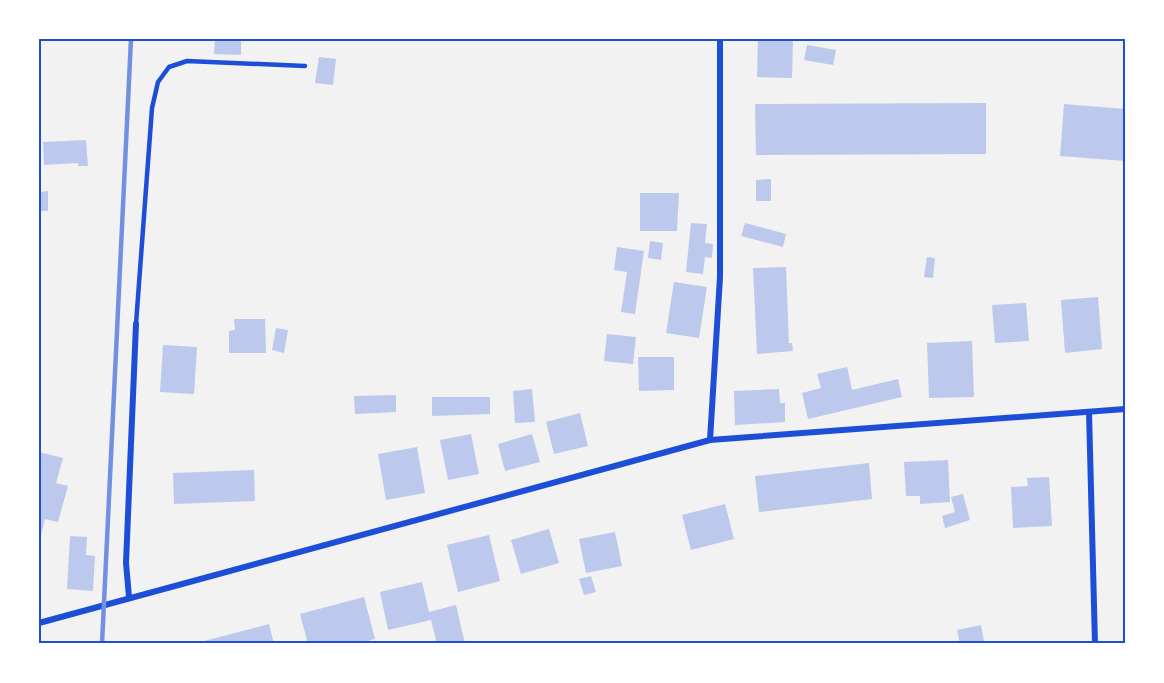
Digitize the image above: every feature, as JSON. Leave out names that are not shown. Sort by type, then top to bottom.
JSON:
[{"type":"street","points":[[710,440],[720,277],[720,39]]},
{"type":"street","points":[[129,597],[126,563],[136,324]]},
{"type":"street","points":[[39,623],[710,440],[1125,409]]},
{"type":"street","points":[[1089,412],[1095,644]]},
{"type":"lane","points":[[136,324],[148,140],[158,82],[168,67],[187,61],[305,66]]},
{"type":"building","points":[[215,39],[241,39],[241,55],[214,54]]},
{"type":"building","points":[[758,39],[793,39],[792,78],[757,77]]},
{"type":"building","points":[[807,45],[836,50],[833,65],[804,60]]},
{"type":"building","points":[[319,57],[336,59],[333,85],[315,83]]},
{"type":"building","points":[[986,103],[986,154],[756,155],[755,104]]},
{"type":"building","points":[[1064,104],[1125,109],[1125,161],[1060,156]]},
{"type":"building","points":[[86,140],[88,166],[78,166],[78,163],[44,165],[43,142]]},
{"type":"building","points":[[771,179],[771,201],[756,201],[756,180]]},
{"type":"building","points":[[48,191],[48,211],[39,211],[39,192]]},
{"type":"building","points":[[640,193],[679,193],[677,231],[640,231]]},
{"type":"building","points":[[691,223],[707,224],[705,243],[713,244],[712,258],[705,257],[703,274],[686,272]]},
{"type":"building","points":[[745,223],[786,234],[783,247],[741,236]]},
{"type":"building","points":[[650,241],[663,243],[661,260],[648,258]]},
{"type":"building","points":[[617,247],[644,251],[635,314],[621,312],[627,272],[614,270]]},
{"type":"building","points":[[927,257],[935,258],[933,278],[924,277]]},
{"type":"building","points":[[786,267],[789,343],[792,343],[793,351],[757,354],[753,268]]},
{"type":"building","points":[[674,282],[707,287],[699,338],[666,333]]},
{"type":"building","points":[[1098,297],[1102,349],[1065,353],[1061,300]]},
{"type":"building","points":[[1026,303],[1029,341],[995,343],[992,305]]},
{"type":"building","points":[[234,319],[265,319],[266,353],[229,353],[229,331],[235,330]]},
{"type":"building","points":[[276,328],[288,330],[284,353],[272,350]]},
{"type":"building","points":[[607,334],[636,337],[633,364],[604,361]]},
{"type":"building","points":[[972,341],[974,397],[929,398],[927,343]]},
{"type":"building","points":[[163,345],[197,347],[194,394],[160,392]]},
{"type":"building","points":[[638,357],[674,357],[674,390],[639,391]]},
{"type":"building","points":[[847,367],[852,390],[898,379],[902,397],[808,419],[802,393],[821,388],[817,374]]},
{"type":"building","points":[[532,389],[535,422],[515,423],[513,391]]},
{"type":"building","points":[[779,389],[780,403],[785,403],[785,422],[735,425],[734,391]]},
{"type":"building","points":[[396,395],[396,412],[355,414],[354,396]]},
{"type":"building","points":[[432,397],[490,397],[490,414],[432,416]]},
{"type":"building","points":[[580,413],[588,446],[554,454],[546,422]]},
{"type":"building","points":[[471,434],[479,474],[448,480],[440,440]]},
{"type":"building","points":[[532,434],[540,462],[505,471],[498,444]]},
{"type":"building","points":[[417,447],[425,493],[386,500],[378,454]]},
{"type":"building","points":[[39,452],[63,458],[56,483],[68,486],[58,522],[45,519],[40,539]]},
{"type":"building","points":[[948,460],[950,502],[920,504],[920,496],[906,496],[904,462]]},
{"type":"building","points":[[869,463],[872,499],[759,512],[755,476]]},
{"type":"building","points":[[254,470],[255,501],[174,504],[173,473]]},
{"type":"building","points":[[1049,477],[1052,526],[1013,528],[1011,487],[1028,486],[1027,478]]},
{"type":"building","points":[[963,494],[970,520],[945,528],[942,516],[955,512],[951,497]]},
{"type":"building","points":[[725,504],[734,539],[691,550],[682,515]]},
{"type":"building","points":[[549,529],[559,563],[521,574],[511,540]]},
{"type":"building","points":[[615,532],[622,566],[586,573],[579,539]]},
{"type":"building","points":[[489,535],[500,581],[458,592],[447,545]]},
{"type":"building","points":[[70,536],[87,537],[86,555],[95,556],[93,591],[67,589]]},
{"type":"building","points":[[591,576],[596,592],[584,595],[579,579]]},
{"type":"building","points":[[422,582],[429,612],[456,605],[465,644],[437,644],[431,620],[388,630],[380,592]]},
{"type":"building","points":[[364,597],[375,639],[357,644],[308,644],[300,614]]},
{"type":"building","points":[[269,624],[274,644],[205,644],[204,641]]},
{"type":"building","points":[[981,625],[984,641],[960,644],[957,630]]},
{"type":"railway","points":[[102,644],[131,39]]}]
